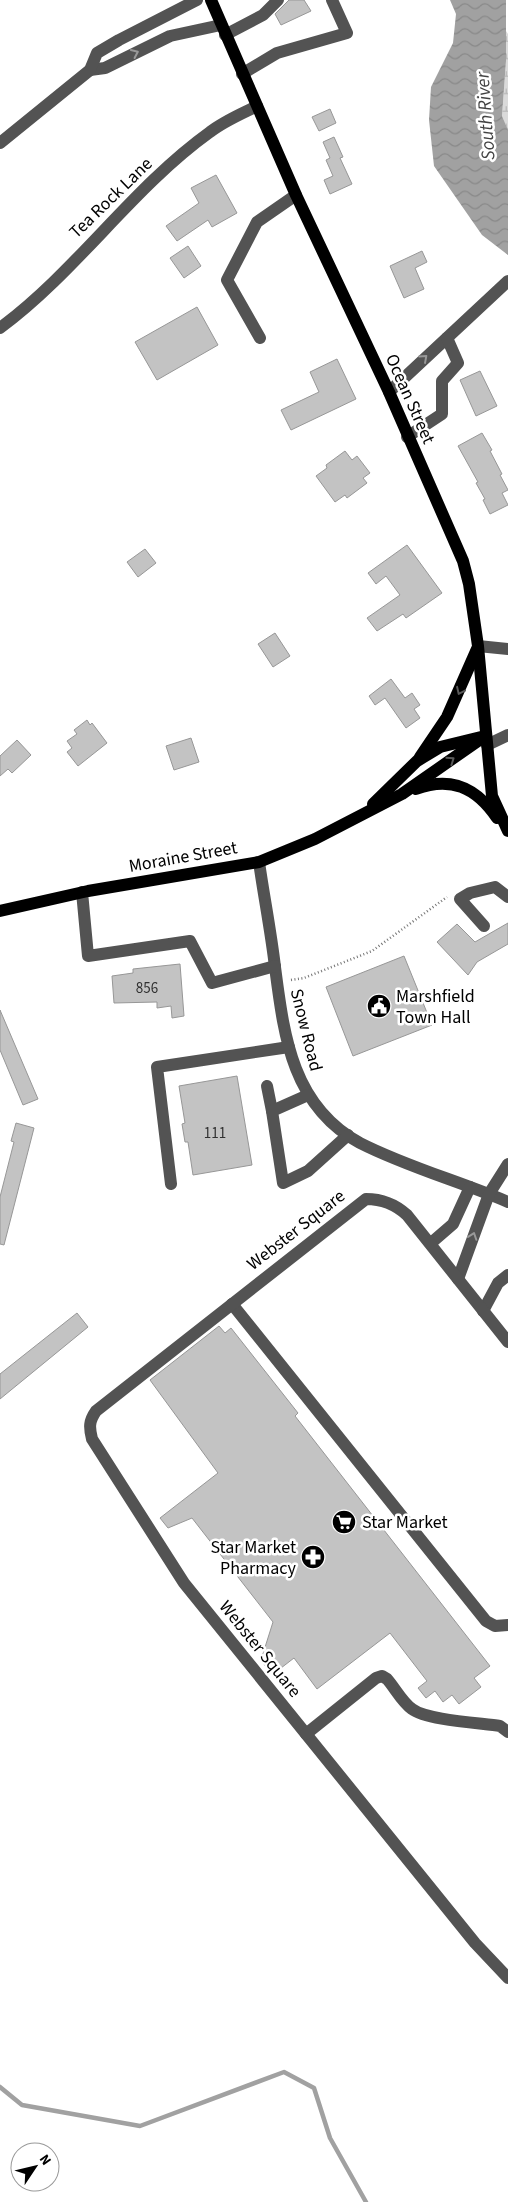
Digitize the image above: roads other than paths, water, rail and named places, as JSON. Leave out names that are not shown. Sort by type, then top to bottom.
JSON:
[{"type":"main road","name":"Ocean Street","points":[[211,0],[256,106],[389,392],[407,437],[463,561],[469,584],[478,646],[492,796],[508,831]]},
{"type":"main road","points":[[417,761],[447,717],[478,646]]},
{"type":"main road","name":"Moraine Street","points":[[364,812],[417,761],[440,747],[486,740]]},
{"type":"main road","name":"Moraine Street","points":[[0,911],[82,892],[259,862],[315,839],[402,794],[486,740]]},
{"type":"main road","points":[[402,794],[432,784],[454,783],[479,797],[494,814],[508,835]]},
{"type":"street","points":[[0,143],[90,70],[97,53],[197,0]]},
{"type":"street","points":[[90,70],[105,68],[170,36],[223,30],[263,15],[278,0]]},
{"type":"street","points":[[242,74],[277,53],[347,33],[332,0]]},
{"type":"street","name":"Tea Rock Lane","points":[[0,328],[49,286],[181,155],[210,131],[256,106]]},
{"type":"street","points":[[260,338],[227,280],[257,222],[296,194]]},
{"type":"street","points":[[389,392],[503,285]]},
{"type":"street","points":[[407,437],[442,414],[442,381],[458,363],[447,338]]},
{"type":"street","points":[[478,646],[508,649]]},
{"type":"street","points":[[486,740],[508,735]]},
{"type":"street","name":"Snow Road","points":[[259,862],[277,983],[289,1047],[308,1095],[320,1113],[359,1142],[399,1161],[508,1202]]},
{"type":"street","points":[[484,926],[460,899],[495,887],[508,896]]},
{"type":"street","points":[[82,892],[88,956],[190,941],[212,983],[275,966]]},
{"type":"street","points":[[171,1184],[157,1067],[289,1047]]},
{"type":"street","points":[[267,1086],[283,1183],[308,1171],[348,1135]]},
{"type":"street","points":[[272,1111],[308,1095]]},
{"type":"street","points":[[458,1280],[489,1194],[508,1164]]},
{"type":"street","points":[[431,1244],[453,1224],[470,1187]]},
{"type":"street","name":"Webster Square","points":[[508,1342],[407,1215],[395,1205],[377,1199],[366,1199],[96,1411],[90,1419],[89,1427],[92,1439],[184,1583],[476,1943],[508,1978]]},
{"type":"street","points":[[483,1310],[498,1283],[508,1275]]},
{"type":"street","points":[[232,1304],[486,1621],[495,1626],[508,1625]]},
{"type":"street","points":[[306,1734],[376,1678],[382,1676],[387,1679],[412,1709],[418,1712],[433,1717],[500,1726],[508,1732]]},
{"type":"water","name":"South River","points":[[450,0],[506,0],[506,61],[502,116],[508,130],[508,255],[482,235],[434,166],[429,120],[431,87],[453,43],[456,14]]},
{"type":"waterway","points":[[0,2087],[22,2105],[140,2126],[284,2072],[314,2088],[330,2138],[366,2202]]},
{"type":"place","name":"Marshfield Town Hall","points":[[379,1006]]},
{"type":"place","name":"Star Market","points":[[344,1522]]},
{"type":"place","name":"Star Market Pharmacy","points":[[313,1557]]}]
